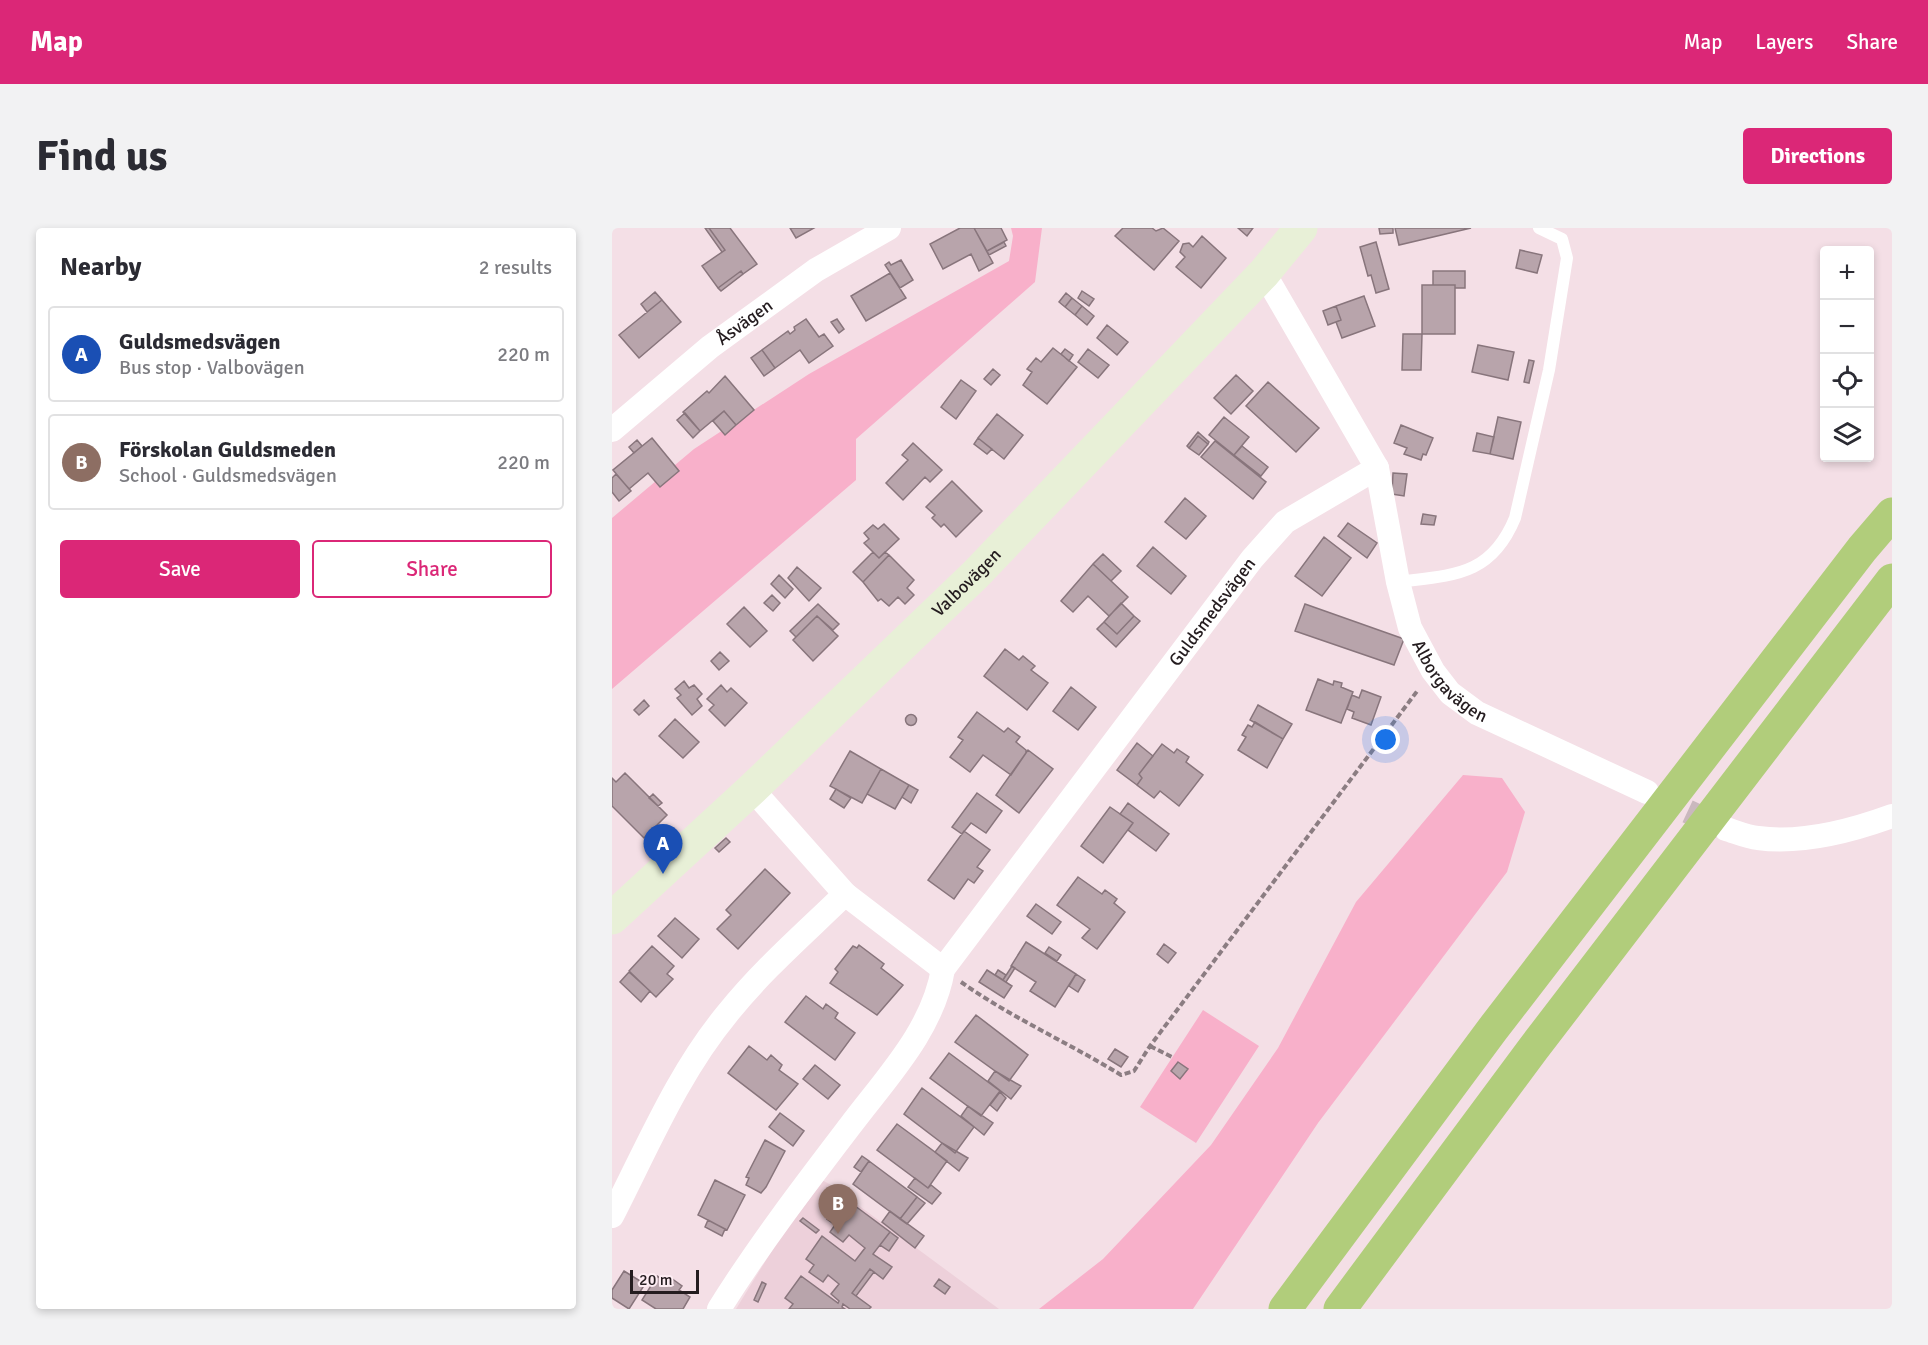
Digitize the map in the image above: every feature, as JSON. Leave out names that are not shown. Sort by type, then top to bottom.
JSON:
[{"type":"highway","points":[[1284,1309],[1492,1030],[1892,514]]},
{"type":"highway","points":[[1340,1309],[1533,1049],[1892,580]]},
{"type":"main road","name":"Valbovägen","points":[[612,918],[752,789],[976,574],[1264,273],[1301,228]]},
{"type":"street","name":"Åsvägen","points":[[612,430],[710,347],[777,298],[816,270],[889,228]]},
{"type":"street","points":[[1264,273],[1377,468]]},
{"type":"street","name":"Alborgavägen","points":[[1377,468],[1398,582],[1410,628],[1433,671],[1450,693],[1477,713],[1647,792]]},
{"type":"street","name":"Guldsmedsvägen","points":[[719,1309],[771,1234],[905,1053],[930,1014],[939,992],[943,969],[1052,821],[1252,559],[1285,522],[1377,468]]},
{"type":"street","points":[[752,789],[845,894],[943,969]]},
{"type":"street","points":[[1726,829],[1756,838],[1781,840],[1831,834],[1892,816]]},
{"type":"street","points":[[612,1216],[687,1071],[726,1015],[753,984],[845,894]]},
{"type":"lane","points":[[1398,582],[1447,575],[1492,557],[1506,540],[1515,518],[1549,370],[1567,258],[1562,239],[1539,228]]},
{"type":"path","points":[[943,969],[990,1003],[1066,1041],[1121,1075],[1134,1071],[1150,1046],[1433,671]]},
{"type":"path","points":[[1150,1046],[1172,1057]]},
{"type":"shaded area","points":[[1011,228],[1042,228],[1035,282],[856,439],[856,480],[612,689],[612,518],[694,449],[809,374],[1009,261],[1013,236]]},
{"type":"shaded area","points":[[1463,775],[1502,778],[1525,812],[1507,872],[1318,1123],[1193,1309],[1039,1309],[1103,1259],[1211,1145],[1278,1048],[1356,902]]},
{"type":"shaded area","points":[[1203,1010],[1259,1046],[1196,1143],[1140,1107]]},
{"type":"shaded area","points":[[820,1179],[999,1309],[736,1309],[798,1208]]},
{"type":"building","points":[[705,228],[709,228],[725,250],[722,252]]},
{"type":"building","points":[[709,228],[730,228],[757,264],[743,274],[741,271],[718,288],[702,266],[725,250]]},
{"type":"building","points":[[790,228],[814,228],[796,238]]},
{"type":"building","points":[[960,228],[974,228],[993,263],[979,271],[971,254],[943,269],[930,244]]},
{"type":"building","points":[[974,228],[1001,228],[1007,240],[987,251]]},
{"type":"building","points":[[1123,228],[1152,228],[1156,231],[1163,228],[1179,241],[1154,270],[1115,236]]},
{"type":"building","points":[[1238,228],[1253,228],[1247,236]]},
{"type":"building","points":[[1379,228],[1393,228],[1393,233],[1380,234]]},
{"type":"building","points":[[1395,228],[1471,228],[1399,245]]},
{"type":"building","points":[[1202,236],[1226,258],[1201,288],[1176,267],[1185,257],[1180,252],[1183,244],[1189,243],[1193,247]]},
{"type":"building","points":[[1004,242],[1006,246],[989,255],[987,251]]},
{"type":"building","points":[[1376,242],[1389,289],[1376,293],[1371,275],[1368,276],[1360,247]]},
{"type":"building","points":[[1520,250],[1542,255],[1537,273],[1516,268]]},
{"type":"building","points":[[901,260],[913,280],[900,288],[885,265]]},
{"type":"building","points":[[741,271],[743,274],[721,291],[718,288]]},
{"type":"building","points":[[1433,271],[1465,271],[1465,288],[1455,288],[1455,285],[1433,285]]},
{"type":"building","points":[[890,273],[906,298],[866,321],[851,296]]},
{"type":"building","points":[[1422,285],[1455,285],[1455,334],[1422,334]]},
{"type":"building","points":[[1082,291],[1094,299],[1089,306],[1078,298]]},
{"type":"building","points":[[655,292],[662,300],[647,312],[641,304]]},
{"type":"building","points":[[1066,293],[1072,298],[1065,307],[1059,302]]},
{"type":"building","points":[[1364,296],[1375,326],[1342,338],[1336,322],[1341,320],[1336,306]]},
{"type":"building","points":[[1072,298],[1082,306],[1075,315],[1065,307]]},
{"type":"building","points":[[662,300],[681,322],[639,358],[619,335]]},
{"type":"building","points":[[1082,306],[1094,316],[1087,325],[1075,315]]},
{"type":"building","points":[[1336,306],[1341,320],[1328,325],[1323,311]]},
{"type":"building","points":[[806,319],[819,337],[824,334],[833,346],[809,363],[800,350],[775,368],[762,350],[788,331],[790,334],[795,330],[794,327]]},
{"type":"building","points":[[837,319],[844,329],[839,333],[831,322]]},
{"type":"building","points":[[1107,325],[1128,342],[1117,355],[1097,338]]},
{"type":"building","points":[[1403,334],[1422,334],[1421,370],[1402,370]]},
{"type":"building","points":[[1478,345],[1514,352],[1508,380],[1472,372]]},
{"type":"building","points":[[1053,348],[1077,367],[1047,404],[1023,385],[1032,372],[1027,369],[1036,358],[1041,362]]},
{"type":"building","points":[[1065,349],[1073,355],[1069,361],[1061,354]]},
{"type":"building","points":[[1088,349],[1109,365],[1098,378],[1078,362]]},
{"type":"building","points":[[762,350],[775,368],[764,376],[751,358]]},
{"type":"building","points":[[1529,360],[1534,361],[1529,383],[1524,382]]},
{"type":"building","points":[[993,369],[1000,375],[991,385],[984,379]]},
{"type":"building","points":[[1236,375],[1253,391],[1231,414],[1214,398]]},
{"type":"building","points":[[725,376],[754,410],[736,425],[724,411],[700,431],[683,412],[707,391],[709,393]]},
{"type":"building","points":[[961,380],[976,391],[956,419],[941,407]]},
{"type":"building","points":[[1268,382],[1319,428],[1296,452],[1246,406]]},
{"type":"building","points":[[724,411],[736,425],[725,435],[713,421]]},
{"type":"building","points":[[685,413],[700,431],[693,438],[677,420]]},
{"type":"building","points":[[997,414],[1023,435],[1004,459],[978,438]]},
{"type":"building","points":[[1224,417],[1249,437],[1234,455],[1209,435]]},
{"type":"building","points":[[1498,417],[1521,422],[1513,459],[1490,454]]},
{"type":"building","points":[[1401,425],[1433,438],[1426,455],[1423,454],[1421,460],[1404,454],[1407,448],[1394,443]]},
{"type":"building","points":[[1198,432],[1209,442],[1208,444],[1198,436],[1189,448],[1187,446]]},
{"type":"building","points":[[1477,433],[1494,437],[1490,454],[1473,451]]},
{"type":"building","points":[[1198,436],[1208,444],[1199,455],[1189,448]]},
{"type":"building","points":[[652,438],[679,471],[660,487],[648,473],[629,489],[613,470]]},
{"type":"building","points":[[978,438],[992,449],[987,454],[974,444]]},
{"type":"building","points":[[637,440],[642,446],[634,453],[629,447]]},
{"type":"building","points":[[1215,441],[1266,482],[1253,499],[1201,457]]},
{"type":"building","points":[[913,443],[942,470],[930,482],[925,477],[903,500],[886,483],[908,460],[902,455]]},
{"type":"building","points":[[1242,446],[1268,467],[1261,476],[1234,455]]},
{"type":"building","points":[[1393,473],[1407,474],[1404,496],[1392,494]]},
{"type":"building","points":[[616,474],[631,491],[619,501],[612,492],[612,478]]},
{"type":"building","points":[[952,481],[982,511],[956,537],[944,524],[941,527],[932,518],[935,515],[926,507]]},
{"type":"building","points":[[1185,498],[1206,516],[1186,539],[1165,522]]},
{"type":"building","points":[[1423,514],[1436,516],[1434,525],[1421,524]]},
{"type":"building","points":[[1348,523],[1377,543],[1367,558],[1338,536]]},
{"type":"building","points":[[884,524],[899,539],[879,558],[864,543],[869,539],[864,533],[873,525],[878,529]]},
{"type":"building","points":[[1324,537],[1351,558],[1322,596],[1295,576]]},
{"type":"building","points":[[1153,547],[1186,576],[1171,594],[1137,566]]},
{"type":"building","points":[[873,552],[879,558],[885,552],[889,555],[863,582],[853,572]]},
{"type":"building","points":[[1103,554],[1121,571],[1111,581],[1093,564]]},
{"type":"building","points":[[889,555],[914,580],[907,588],[914,595],[905,604],[898,597],[889,606],[881,599],[878,601],[863,582]]},
{"type":"building","points":[[1093,564],[1128,597],[1109,616],[1088,596],[1073,612],[1061,601]]},
{"type":"building","points":[[797,567],[821,588],[809,601],[788,578]]},
{"type":"building","points":[[779,575],[793,589],[785,598],[771,584]]},
{"type":"building","points":[[772,595],[780,603],[773,611],[764,603]]},
{"type":"building","points":[[1121,603],[1134,616],[1117,634],[1104,622]]},
{"type":"building","points":[[818,604],[839,624],[833,630],[817,616],[796,637],[790,631]]},
{"type":"building","points":[[1305,604],[1404,639],[1394,665],[1295,631]]},
{"type":"building","points":[[744,607],[767,631],[750,647],[727,624]]},
{"type":"building","points":[[817,616],[838,636],[813,661],[793,640]]},
{"type":"building","points":[[1134,616],[1140,621],[1116,647],[1097,629],[1104,622],[1117,634]]},
{"type":"building","points":[[1005,649],[1019,660],[1023,656],[1035,666],[1031,670],[1048,683],[1027,710],[984,676]]},
{"type":"building","points":[[720,652],[729,661],[719,670],[711,661]]},
{"type":"building","points":[[1318,679],[1333,685],[1334,681],[1342,683],[1341,687],[1353,692],[1341,723],[1306,710]]},
{"type":"building","points":[[684,681],[689,688],[694,685],[702,694],[697,699],[702,706],[692,715],[677,698],[681,695],[675,689]]},
{"type":"building","points":[[721,685],[727,692],[731,688],[747,703],[725,726],[709,710],[714,705],[707,699]]},
{"type":"building","points":[[1071,687],[1096,707],[1078,730],[1053,711]]},
{"type":"building","points":[[1362,690],[1381,697],[1371,725],[1352,718],[1354,712],[1347,709],[1352,695],[1359,698]]},
{"type":"building","points":[[644,700],[649,706],[639,715],[634,710]]},
{"type":"building","points":[[1258,705],[1292,724],[1283,739],[1250,720]]},
{"type":"building","points":[[977,712],[1004,732],[1008,728],[1020,737],[1016,742],[1026,750],[1026,753],[1011,775],[983,755],[970,772],[950,757],[963,740],[958,737]]},
{"type":"building","points":[[911,714],[917,720],[911,726],[905,720]]},
{"type":"building","points":[[675,719],[699,742],[683,758],[659,736]]},
{"type":"building","points":[[1255,722],[1283,739],[1267,768],[1238,750],[1246,737],[1242,735],[1248,725],[1252,727]]},
{"type":"building","points":[[1137,743],[1153,756],[1139,774],[1142,778],[1137,785],[1117,770]]},
{"type":"building","points":[[1162,744],[1174,753],[1177,749],[1189,757],[1186,762],[1203,775],[1179,806],[1160,791],[1154,798],[1137,785],[1142,778],[1139,774]]},
{"type":"building","points":[[1028,750],[1053,769],[1019,813],[996,795]]},
{"type":"building","points":[[850,751],[881,769],[862,803],[830,786]]},
{"type":"building","points":[[881,769],[909,785],[895,809],[867,794]]},
{"type":"building","points":[[625,773],[667,815],[644,838],[612,806],[612,778],[616,782]]},
{"type":"building","points":[[909,785],[918,790],[911,803],[902,797]]},
{"type":"building","points":[[836,789],[851,798],[844,808],[830,799]]},
{"type":"building","points":[[977,793],[1002,811],[986,833],[971,823],[962,834],[952,827]]},
{"type":"building","points":[[653,794],[662,803],[658,806],[649,798]]},
{"type":"building","points":[[1128,803],[1169,834],[1156,851],[1128,830],[1133,823],[1120,814]]},
{"type":"building","points":[[1110,807],[1133,823],[1103,863],[1081,846]]},
{"type":"building","points":[[964,831],[990,850],[977,867],[983,871],[974,883],[968,879],[954,899],[928,880]]},
{"type":"building","points":[[726,838],[730,842],[719,852],[715,848]]},
{"type":"building","points":[[765,869],[790,893],[738,949],[717,929],[731,915],[726,910]]},
{"type":"building","points":[[1078,877],[1102,894],[1105,890],[1117,899],[1114,903],[1125,912],[1097,949],[1082,938],[1090,929],[1057,905]]},
{"type":"building","points":[[1036,904],[1061,922],[1052,934],[1027,916]]},
{"type":"building","points":[[675,918],[699,939],[682,958],[658,936]]},
{"type":"building","points":[[1026,942],[1076,974],[1055,1007],[1030,991],[1036,982],[1011,966]]},
{"type":"building","points":[[1164,944],[1176,953],[1168,963],[1157,954]]},
{"type":"building","points":[[859,945],[884,964],[881,968],[903,985],[877,1015],[830,983],[838,972],[835,969],[853,946],[857,948]]},
{"type":"building","points":[[652,946],[674,966],[667,974],[673,979],[656,997],[629,971]]},
{"type":"building","points":[[1049,947],[1061,955],[1057,961],[1045,953]]},
{"type":"building","points":[[1012,966],[1015,968],[1006,982],[1003,980]]},
{"type":"building","points":[[987,970],[1012,986],[1004,998],[979,982]]},
{"type":"building","points":[[998,970],[1006,975],[1003,980],[995,975]]},
{"type":"building","points":[[629,972],[650,991],[641,1002],[620,982]]},
{"type":"building","points":[[1076,974],[1085,980],[1078,992],[1069,986]]},
{"type":"building","points":[[806,996],[823,1009],[826,1004],[838,1013],[835,1018],[855,1033],[835,1060],[785,1022]]},
{"type":"building","points":[[976,1015],[1028,1055],[1009,1081],[955,1042]]},
{"type":"building","points":[[749,1046],[767,1060],[771,1055],[782,1065],[779,1070],[798,1084],[776,1110],[728,1073]]},
{"type":"building","points":[[1115,1049],[1128,1057],[1121,1067],[1108,1059]]},
{"type":"building","points":[[949,1053],[1000,1091],[981,1116],[930,1078]]},
{"type":"building","points":[[1178,1062],[1188,1069],[1180,1079],[1171,1071]]},
{"type":"building","points":[[815,1065],[840,1085],[828,1099],[803,1079]]},
{"type":"building","points":[[995,1071],[1021,1086],[1011,1099],[988,1081]]},
{"type":"building","points":[[922,1088],[974,1127],[955,1153],[904,1114]]},
{"type":"building","points":[[1000,1092],[1006,1098],[997,1111],[990,1105]]},
{"type":"building","points":[[968,1106],[993,1123],[984,1135],[961,1116]]},
{"type":"building","points":[[780,1113],[804,1131],[793,1146],[769,1127]]},
{"type":"building","points":[[897,1124],[947,1161],[928,1188],[877,1150]]},
{"type":"building","points":[[765,1140],[785,1151],[761,1193],[746,1185],[749,1178],[746,1177]]},
{"type":"building","points":[[942,1143],[968,1158],[959,1171],[935,1152]]},
{"type":"building","points":[[862,1156],[869,1161],[861,1172],[854,1167]]},
{"type":"building","points":[[869,1161],[917,1197],[900,1219],[853,1184]]},
{"type":"building","points":[[915,1178],[928,1188],[931,1185],[941,1193],[932,1204],[908,1187]]},
{"type":"building","points":[[715,1180],[745,1195],[727,1230],[698,1215]]},
{"type":"building","points":[[843,1197],[890,1232],[873,1254],[892,1267],[883,1279],[870,1269],[852,1293],[871,1307],[869,1309],[850,1309],[843,1304],[842,1307],[845,1309],[789,1309],[793,1304],[785,1298],[801,1276],[838,1303],[839,1301],[831,1294],[839,1284],[828,1275],[823,1282],[809,1272],[814,1265],[806,1259],[822,1236],[855,1261],[865,1248],[849,1235],[843,1242],[830,1232],[835,1225],[827,1219]]},
{"type":"building","points":[[917,1197],[925,1203],[907,1224],[900,1219]]},
{"type":"building","points":[[890,1211],[924,1236],[915,1248],[882,1222]]},
{"type":"building","points":[[803,1218],[819,1230],[816,1233],[800,1221]]},
{"type":"building","points":[[708,1220],[725,1229],[722,1236],[705,1227]]},
{"type":"building","points":[[890,1232],[898,1238],[889,1251],[880,1245]]},
{"type":"building","points":[[870,1269],[874,1272],[856,1296],[852,1293]]},
{"type":"building","points":[[624,1271],[645,1284],[629,1309],[612,1298],[612,1290]]},
{"type":"building","points":[[657,1276],[668,1283],[671,1278],[682,1286],[679,1290],[690,1297],[683,1309],[656,1309],[642,1300]]},
{"type":"building","points":[[939,1279],[950,1287],[945,1294],[934,1286]]},
{"type":"building","points":[[762,1282],[766,1284],[758,1302],[754,1300]]},
{"type":"tunnel","points":[[1655,796],[1721,827]]},
{"type":"place","name":"Guldsmedsvägen","points":[[663,874]]},
{"type":"place","name":"Förskolan Guldsmeden","points":[[838,1234]]}]
